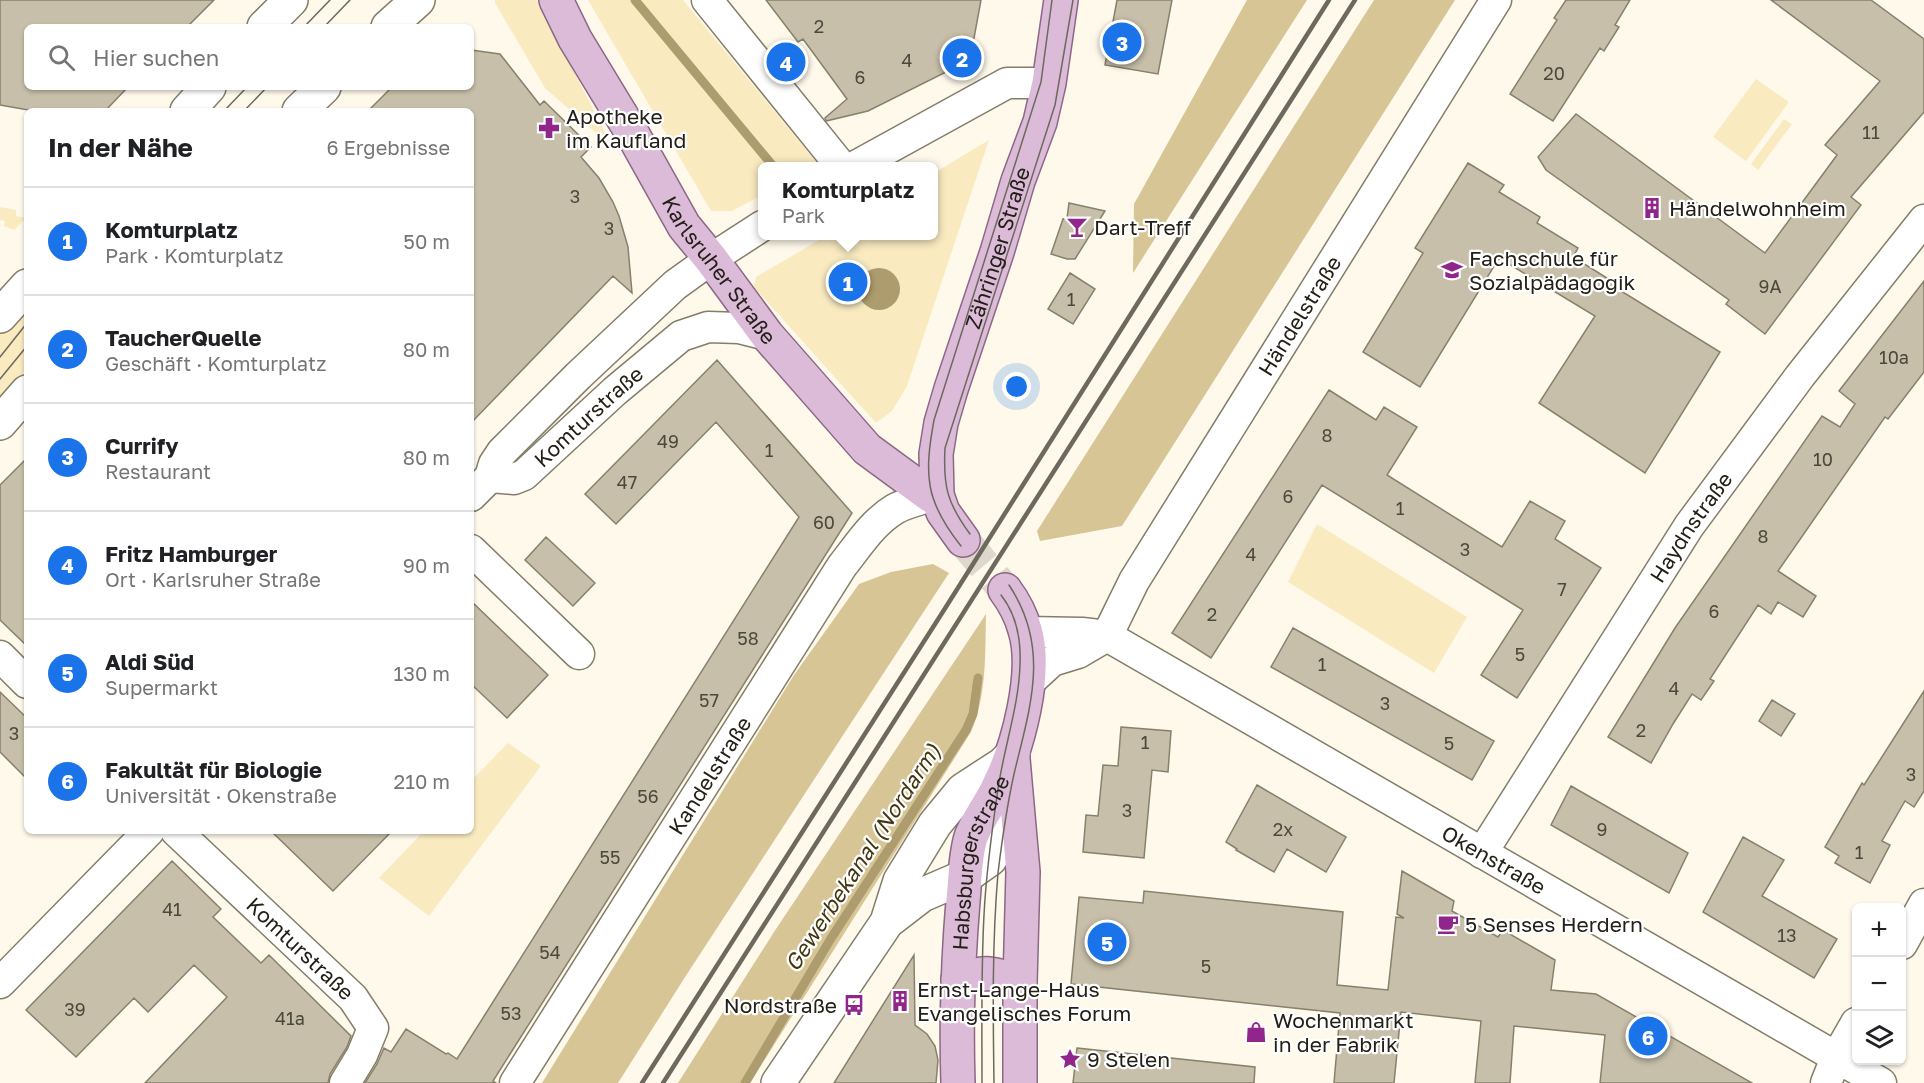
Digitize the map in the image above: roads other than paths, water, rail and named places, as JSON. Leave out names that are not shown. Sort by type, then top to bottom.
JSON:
[{"type":"main road","points":[[267,24],[291,0]]},
{"type":"main road","points":[[391,24],[418,0]]},
{"type":"main road","name":"Karlsruher Straße","points":[[556,0],[575,39],[632,133],[684,226],[767,335],[867,449],[934,496]]},
{"type":"main road","name":"Zähringer Straße","points":[[934,496],[936,454],[941,423],[1018,181],[1040,122],[1061,0]]},
{"type":"main road","points":[[190,108],[206,90]]},
{"type":"main road","points":[[303,108],[321,90]]},
{"type":"main road","points":[[0,316],[24,289]]},
{"type":"main road","points":[[0,423],[24,395]]},
{"type":"main road","points":[[934,496],[963,540]]},
{"type":"main road","name":"Habsburgerstraße","points":[[1005,590],[1015,604],[1026,632],[1028,653],[1028,682],[1013,765],[1023,872],[1020,1083]]},
{"type":"main road","points":[[778,1083],[887,922],[900,881],[935,824],[963,790],[1003,764],[1013,765]]},
{"type":"main road","name":"Habsburgerstraße","points":[[958,1083],[959,946],[972,837],[1013,765]]},
{"type":"main road","points":[[887,922],[922,895],[966,876]]},
{"type":"main road","points":[[958,979],[981,973],[993,973],[1020,982]]},
{"type":"street","points":[[707,0],[838,162]]},
{"type":"street","name":"Händelstraße","points":[[1107,636],[1134,581],[1496,0]]},
{"type":"street","points":[[863,162],[1007,83],[1048,83]]},
{"type":"street","name":"Haydnstraße","points":[[1482,853],[1689,526],[1800,376],[1924,220]]},
{"type":"street","name":"Komturstraße","points":[[480,487],[502,452],[675,285],[758,229]]},
{"type":"street","points":[[652,307],[671,313],[680,322],[681,336]]},
{"type":"street","name":"Komturstraße","points":[[480,487],[524,475],[615,391],[681,336],[708,327],[739,328],[767,335]]},
{"type":"street","name":"Kandelstraße","points":[[515,1083],[842,566],[873,526],[897,507],[934,496]]},
{"type":"street","points":[[474,553],[579,654]]},
{"type":"street","name":"Okenstraße","points":[[1026,632],[1107,636],[1482,853],[1831,1070],[1881,1083]]},
{"type":"street","points":[[1028,682],[1052,661],[1078,653],[1107,636]]},
{"type":"street","points":[[0,656],[24,680]]},
{"type":"street","points":[[0,983],[146,834]]},
{"type":"street","name":"Komturstraße","points":[[179,834],[353,998],[372,1028],[362,1055],[345,1083]]},
{"type":"street","points":[[1906,937],[1924,904]]},
{"type":"street","points":[[1831,1070],[1852,1032]]},
{"type":"waterway","points":[[635,0],[770,162]]},
{"type":"waterway","name":"Gewerbekanal (Nordarm)","points":[[745,1083],[830,940],[966,730],[973,714],[978,678]]},
{"type":"tunnel","points":[[963,540],[1005,590]]},
{"type":"tram line","points":[[307,24],[330,0]]},
{"type":"tram line","points":[[327,24],[350,0]]},
{"type":"tram line","points":[[961,546],[940,515],[930,487],[929,457],[934,420],[1041,82],[1052,0]]},
{"type":"tram line","points":[[970,534],[956,513],[948,494],[945,448],[1055,105],[1073,0]]},
{"type":"tram line","points":[[227,108],[244,90]]},
{"type":"tram line","points":[[247,108],[264,90]]},
{"type":"tram line","points":[[0,357],[24,327]]},
{"type":"tram line","points":[[0,379],[24,350]]},
{"type":"tram line","points":[[994,1083],[993,1004],[998,873],[1009,798],[1031,701],[1033,678],[1030,632],[1022,608],[1009,585]]},
{"type":"tram line","points":[[982,1083],[982,957],[986,883],[998,789],[1017,695],[1020,664],[1020,646],[1016,628],[1010,610],[1001,595]]},
{"type":"railway","points":[[642,1083],[1329,0]]},
{"type":"railway","points":[[663,1083],[1355,0]]},
{"type":"place","name":"Currify","points":[[1122,42]]},
{"type":"place","name":"TaucherQuelle","points":[[962,58]]},
{"type":"place","name":"Fritz Hamburger","points":[[786,62]]},
{"type":"place","name":"Apotheke im Kaufland","points":[[549,128]]},
{"type":"place","name":"Händelwohnheim","points":[[1652,208]]},
{"type":"place","name":"Dart-Treff","points":[[1077,227]]},
{"type":"place","name":"Fachschule für Sozialpädagogik","points":[[1452,270]]},
{"type":"place","name":"Komturplatz","points":[[848,282]]},
{"type":"place","name":"5 Senses Herdern","points":[[1448,924]]},
{"type":"place","name":"Aldi Süd","points":[[1107,942]]},
{"type":"place","name":"Ernst-Lange-Haus Evangelisches Forum","points":[[900,1001]]},
{"type":"place","name":"Nordstraße","points":[[854,1005]]},
{"type":"place","name":"Wochenmarkt in der Fabrik","points":[[1256,1032]]},
{"type":"place","name":"Fakultät für Biologie","points":[[1648,1036]]},
{"type":"place","name":"9 Stelen","points":[[1070,1059]]}]
